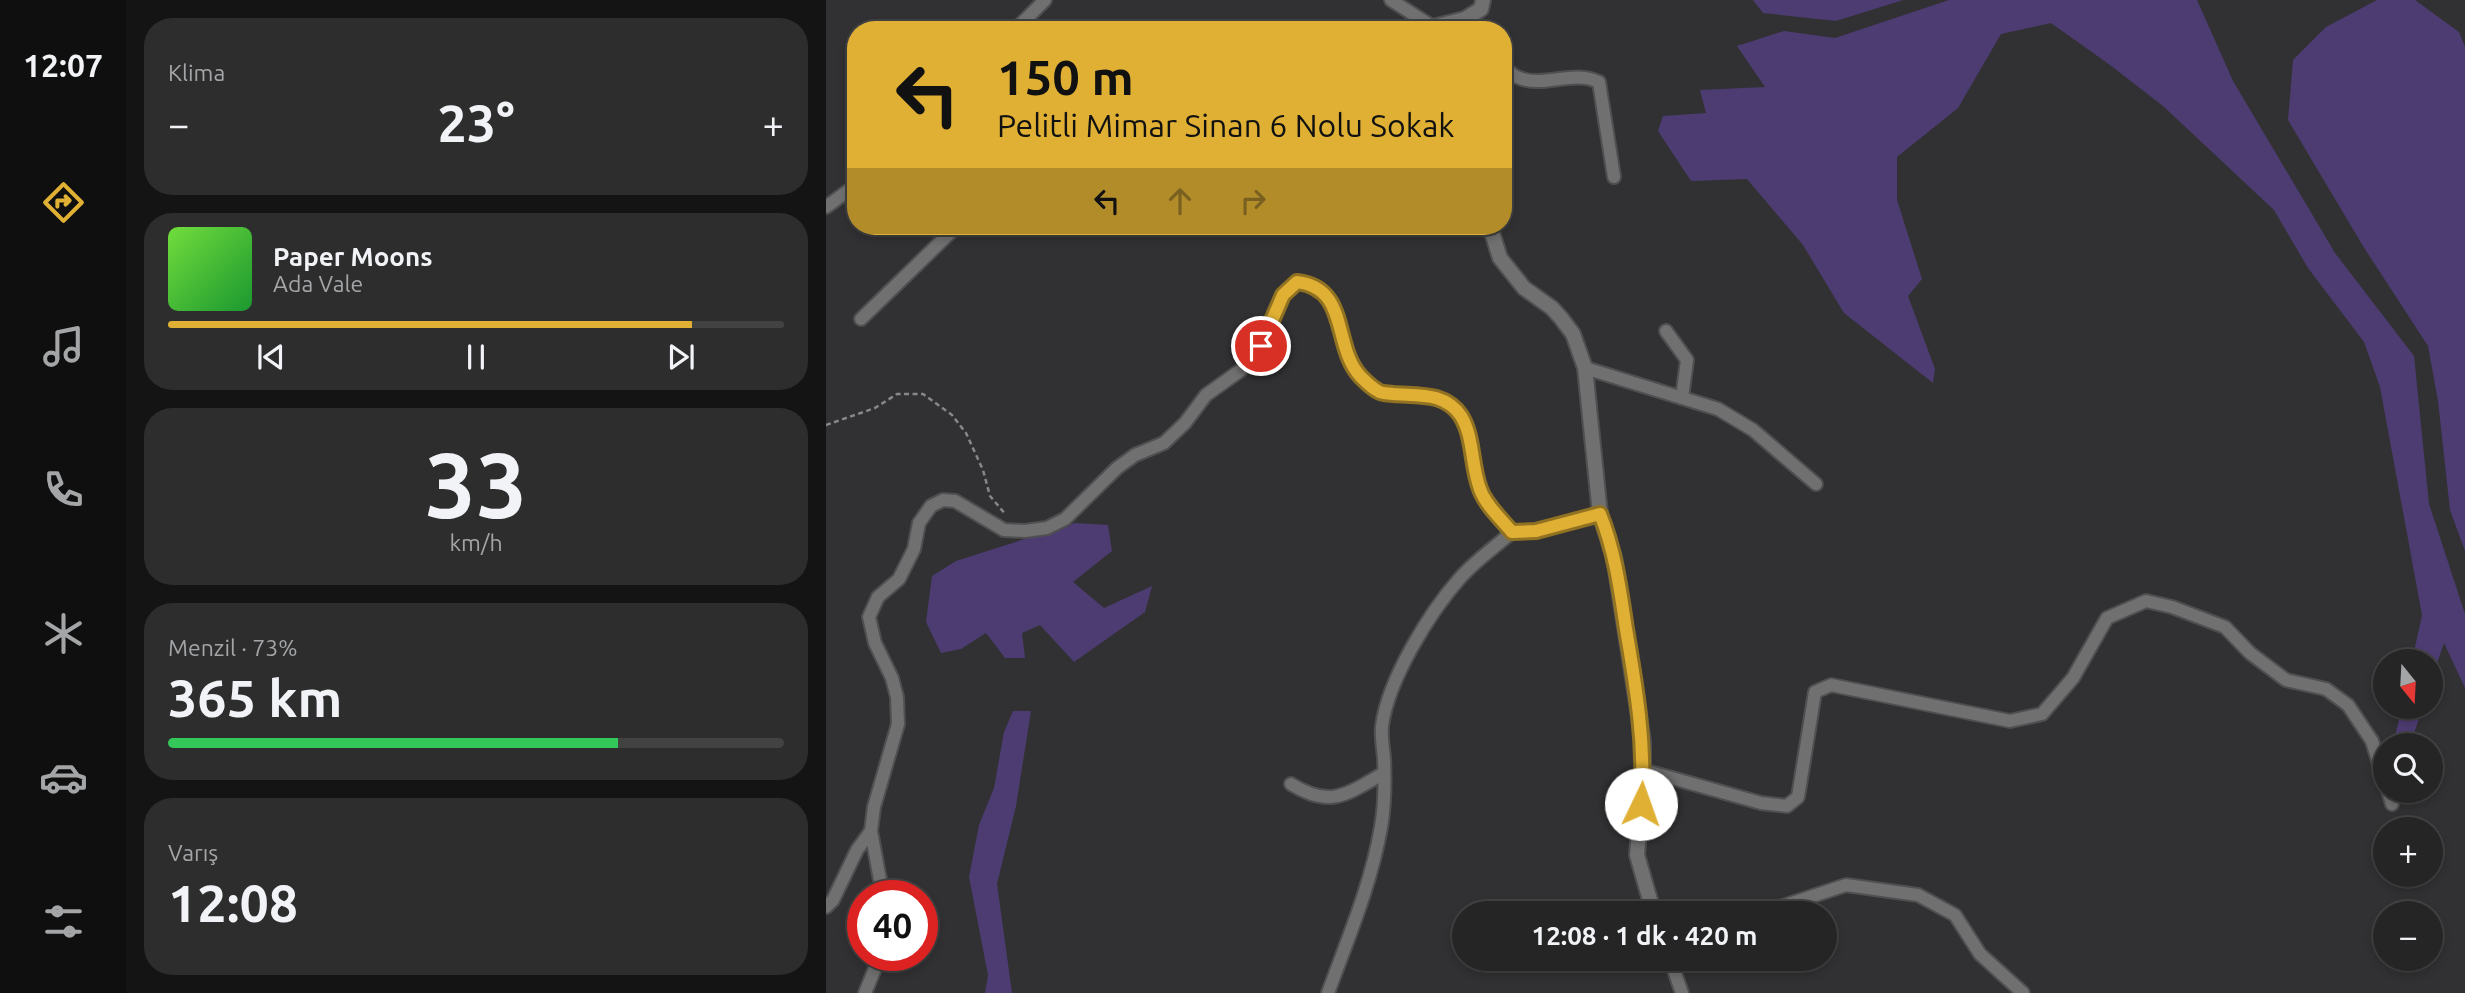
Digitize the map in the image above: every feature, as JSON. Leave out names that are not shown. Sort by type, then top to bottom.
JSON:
[{"type":"street","points":[[1024,21],[1045,0]]},
{"type":"street","points":[[1391,0],[1423,21]]},
{"type":"street","points":[[1471,21],[1481,9],[1483,0]]},
{"type":"street","points":[[1512,73],[1534,81],[1588,76],[1599,82],[1614,177]]},
{"type":"street","points":[[826,207],[847,192]]},
{"type":"street","points":[[861,318],[944,235]]},
{"type":"street","points":[[1493,235],[1500,258],[1524,288],[1552,308],[1573,334],[1585,368],[1600,514],[1610,539],[1616,569],[1643,743],[1637,855],[1650,901]]},
{"type":"street","points":[[880,880],[871,831],[874,807],[898,724],[898,697],[875,643],[869,617],[878,597],[899,579],[914,549],[919,523],[931,506],[943,500],[955,501],[1004,530],[1047,528],[1065,519],[1117,468],[1135,456],[1164,443],[1185,423],[1206,395],[1241,370],[1261,346],[1283,295],[1297,282],[1321,289],[1333,305],[1348,356],[1360,376],[1379,392],[1428,395],[1446,401],[1461,417],[1473,454],[1480,490],[1512,532]]},
{"type":"street","points":[[1666,331],[1687,360],[1682,398]]},
{"type":"street","points":[[1585,368],[1718,409],[1753,430],[1816,484]]},
{"type":"street","points":[[1328,993],[1375,859],[1382,822],[1382,730],[1386,704],[1396,679],[1429,618],[1461,577],[1512,532],[1536,531],[1600,514]]},
{"type":"street","points":[[1643,770],[1761,803],[1787,806],[1798,797],[1815,692],[1831,685],[2010,721],[2042,714],[2073,678],[2107,618],[2146,601],[2172,607],[2224,627],[2250,653],[2287,680],[2326,689],[2348,705],[2373,744]]},
{"type":"street","points":[[1291,784],[1308,795],[1328,799],[1351,792],[1384,773]]},
{"type":"street","points":[[826,906],[832,900],[857,850],[871,831]]},
{"type":"street","points":[[1798,901],[1846,885],[1918,895],[1955,915],[1980,954],[2023,993]]},
{"type":"street","points":[[864,993],[874,971]]},
{"type":"street","points":[[1674,971],[1682,993]]},
{"type":"path","points":[[826,425],[875,408],[897,394],[923,394],[952,415],[966,433],[983,470],[990,496],[1003,513],[1025,531]]},
{"type":"shaded area","points":[[1753,0],[1903,0],[1836,21],[1763,13]]},
{"type":"shaded area","points":[[1949,0],[2197,0],[2233,81],[2335,253],[2414,356],[2429,504],[2465,614],[2465,688],[2444,643],[2442,649],[2415,649],[2422,615],[2380,387],[2364,342],[2308,268],[2274,210],[2163,106],[2051,23],[2001,34],[1958,108],[1897,157],[1897,200],[1922,279],[1908,296],[1935,369],[1933,383],[1844,313],[1803,245],[1747,179],[1691,181],[1658,131],[1663,116],[1706,113],[1700,90],[1765,87],[1737,46],[1784,31],[1835,38]]},
{"type":"shaded area","points":[[2377,0],[2415,0],[2459,32],[2465,47],[2465,551],[2450,510],[2438,401],[2428,346],[2363,246],[2288,120],[2293,60],[2326,27]]},
{"type":"shaded area","points":[[1075,523],[1108,525],[1112,551],[1073,582],[1104,608],[1152,586],[1145,612],[1074,662],[1040,625],[1022,633],[1025,658],[1005,658],[986,633],[961,649],[941,653],[926,622],[932,576],[956,561]]},
{"type":"shaded area","points":[[1013,711],[1031,711],[1016,806],[997,884],[1012,993],[985,993],[988,975],[969,877],[979,825],[994,788],[1004,732]]},
{"type":"shaded area","points":[[2399,719],[2419,719],[2414,733],[2396,733]]},
{"type":"route","points":[[1261,346],[1283,295],[1297,282],[1321,289],[1333,305],[1348,356],[1360,376],[1379,392],[1428,395],[1446,401],[1461,417],[1473,454],[1480,490],[1512,532],[1536,531],[1600,514],[1614,557],[1635,684],[1643,743],[1641,804]]}]
